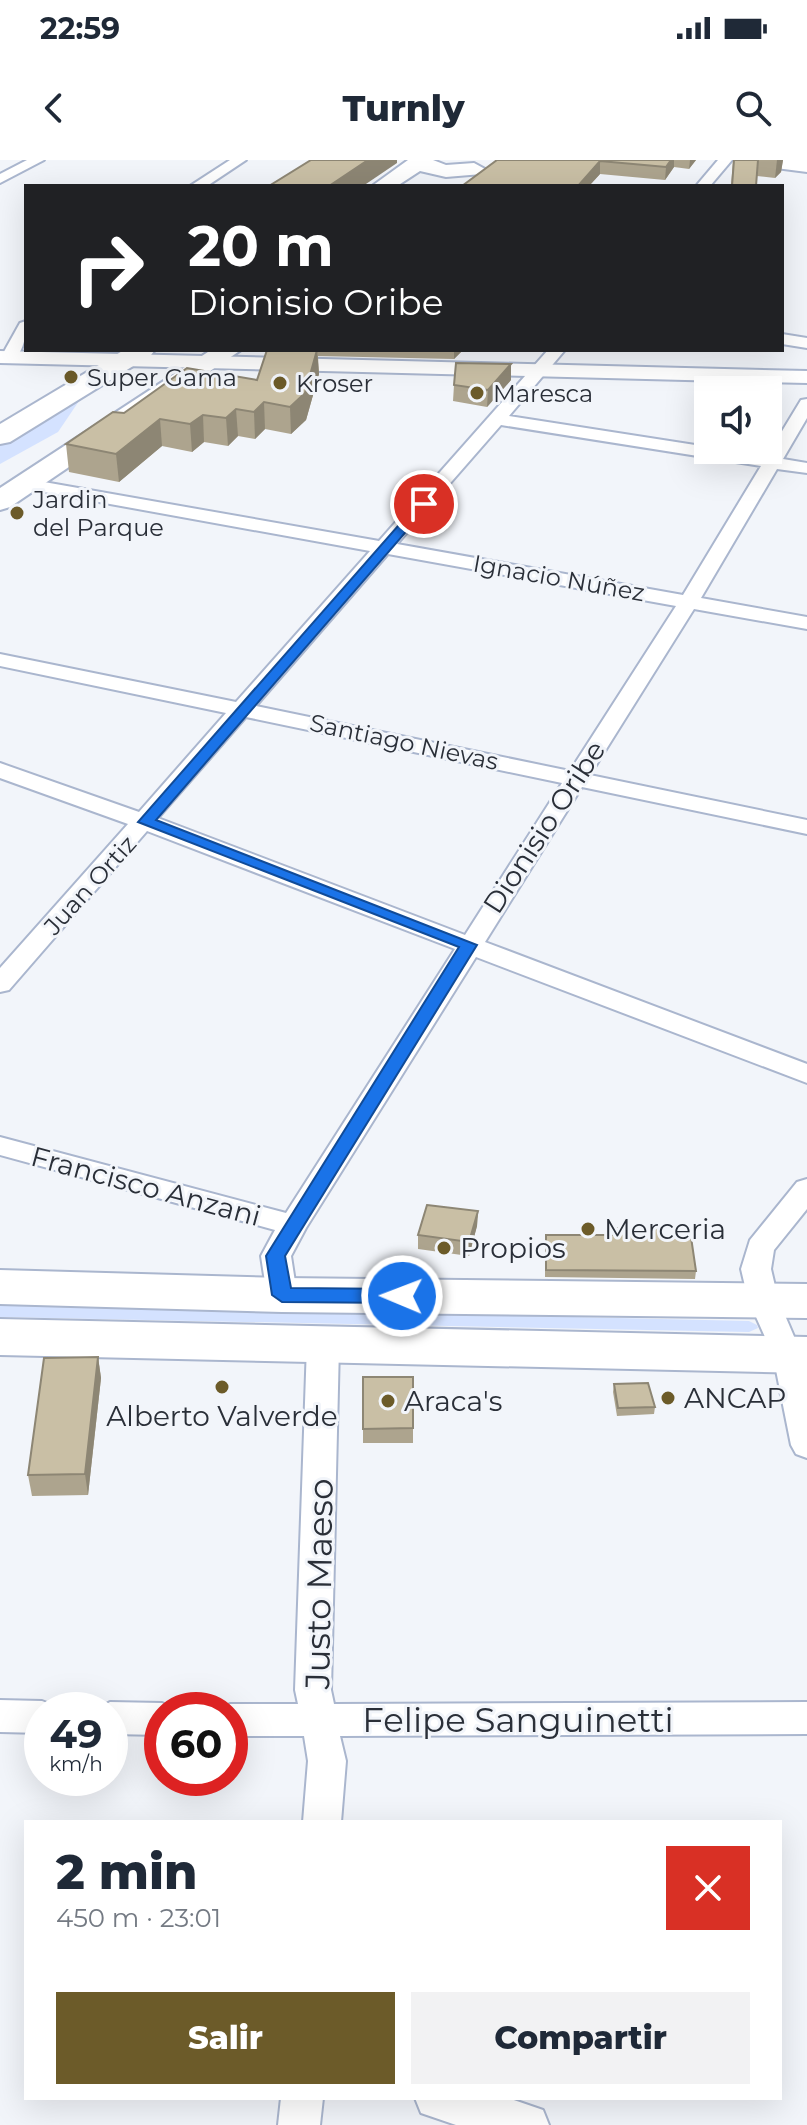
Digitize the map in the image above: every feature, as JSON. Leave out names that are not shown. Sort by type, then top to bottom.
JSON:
[{"type":"main road","points":[[386,184],[422,160],[424,165],[442,171],[483,162]]},
{"type":"main road","points":[[760,160],[807,166]]},
{"type":"main road","points":[[455,184],[483,162]]},
{"type":"main road","points":[[0,436],[133,355]]},
{"type":"main road","points":[[0,501],[220,356]]},
{"type":"main road","points":[[0,1287],[282,1295],[785,1300]]},
{"type":"main road","points":[[0,1337],[798,1355]]},
{"type":"street","points":[[4,184],[37,160]]},
{"type":"street","points":[[200,184],[239,160]]},
{"type":"street","points":[[705,184],[725,160]]},
{"type":"street","points":[[4,357],[24,329]]},
{"type":"street","points":[[784,339],[807,343]]},
{"type":"street","name":"Juan Ortiz","points":[[0,984],[146,822],[555,352]]},
{"type":"street","points":[[4,357],[220,356],[540,371],[807,377]]},
{"type":"street","name":"Dionisio Oribe","points":[[782,447],[807,404]]},
{"type":"street","points":[[498,419],[694,450]]},
{"type":"street","name":"Dionisio Oribe","points":[[282,1295],[276,1256],[293,1225],[689,601],[772,464]]},
{"type":"street","points":[[782,464],[807,468]]},
{"type":"street","name":"Ignacio Núñez","points":[[27,484],[807,623]]},
{"type":"street","name":"Santiago Nievas","points":[[0,660],[807,827]]},
{"type":"street","points":[[0,770],[146,822],[807,1074]]},
{"type":"street","name":"Francisco Anzani","points":[[0,1146],[293,1225]]},
{"type":"street","points":[[807,1189],[760,1247],[756,1269],[785,1300],[798,1355],[807,1445]]},
{"type":"street","name":"Justo Maeso","points":[[322,1820],[327,1761],[313,1690],[323,1345]]},
{"type":"street","points":[[0,1716],[24,1717]]},
{"type":"street","name":"Felipe Sanguinetti","points":[[248,1720],[807,1718]]},
{"type":"street","points":[[299,2125],[302,2100]]},
{"type":"street","points":[[443,2100],[528,2125]]},
{"type":"shaded area","points":[[75,400],[79,401],[58,432],[0,464],[0,446]]},
{"type":"shaded area","points":[[0,1304],[749,1321],[758,1328],[749,1332],[0,1317]]},
{"type":"building","points":[[311,160],[368,160],[332,184],[272,184]]},
{"type":"building","points":[[497,160],[671,160],[666,167],[600,161],[580,184],[465,184]]},
{"type":"building","points":[[734,160],[758,160],[756,184],[732,184]]},
{"type":"building","points":[[266,352],[316,352],[305,393],[290,407],[264,402],[254,412],[236,409],[226,418],[203,415],[190,424],[160,419],[116,454],[66,444],[113,412],[124,413],[187,368],[257,380]]},
{"type":"building","points":[[456,363],[511,364],[488,390],[454,385]]},
{"type":"building","points":[[427,1205],[478,1211],[469,1242],[418,1235]]},
{"type":"building","points":[[617,1228],[659,1228],[660,1237],[691,1237],[696,1271],[546,1270],[546,1235],[618,1235]]},
{"type":"building","points":[[98,1357],[85,1474],[28,1475],[44,1358]]},
{"type":"building","points":[[363,1377],[413,1377],[413,1428],[363,1429]]},
{"type":"building","points":[[648,1383],[655,1407],[618,1408],[614,1384]]},
{"type":"place","name":"Super Gama","points":[[71,377]]},
{"type":"place","name":"Kroser","points":[[280,383]]},
{"type":"place","name":"Maresca","points":[[477,393]]},
{"type":"place","name":"Jardin del Parque","points":[[17,513]]},
{"type":"place","name":"Merceria","points":[[588,1229]]},
{"type":"place","name":"Propios","points":[[444,1248]]},
{"type":"place","name":"Alberto Valverde","points":[[222,1387]]},
{"type":"place","name":"ANCAP","points":[[668,1398]]},
{"type":"place","name":"Araca's","points":[[388,1401]]},
{"type":"route","points":[[402,1296],[282,1295],[276,1256],[469,945],[146,822],[424,504]]}]
